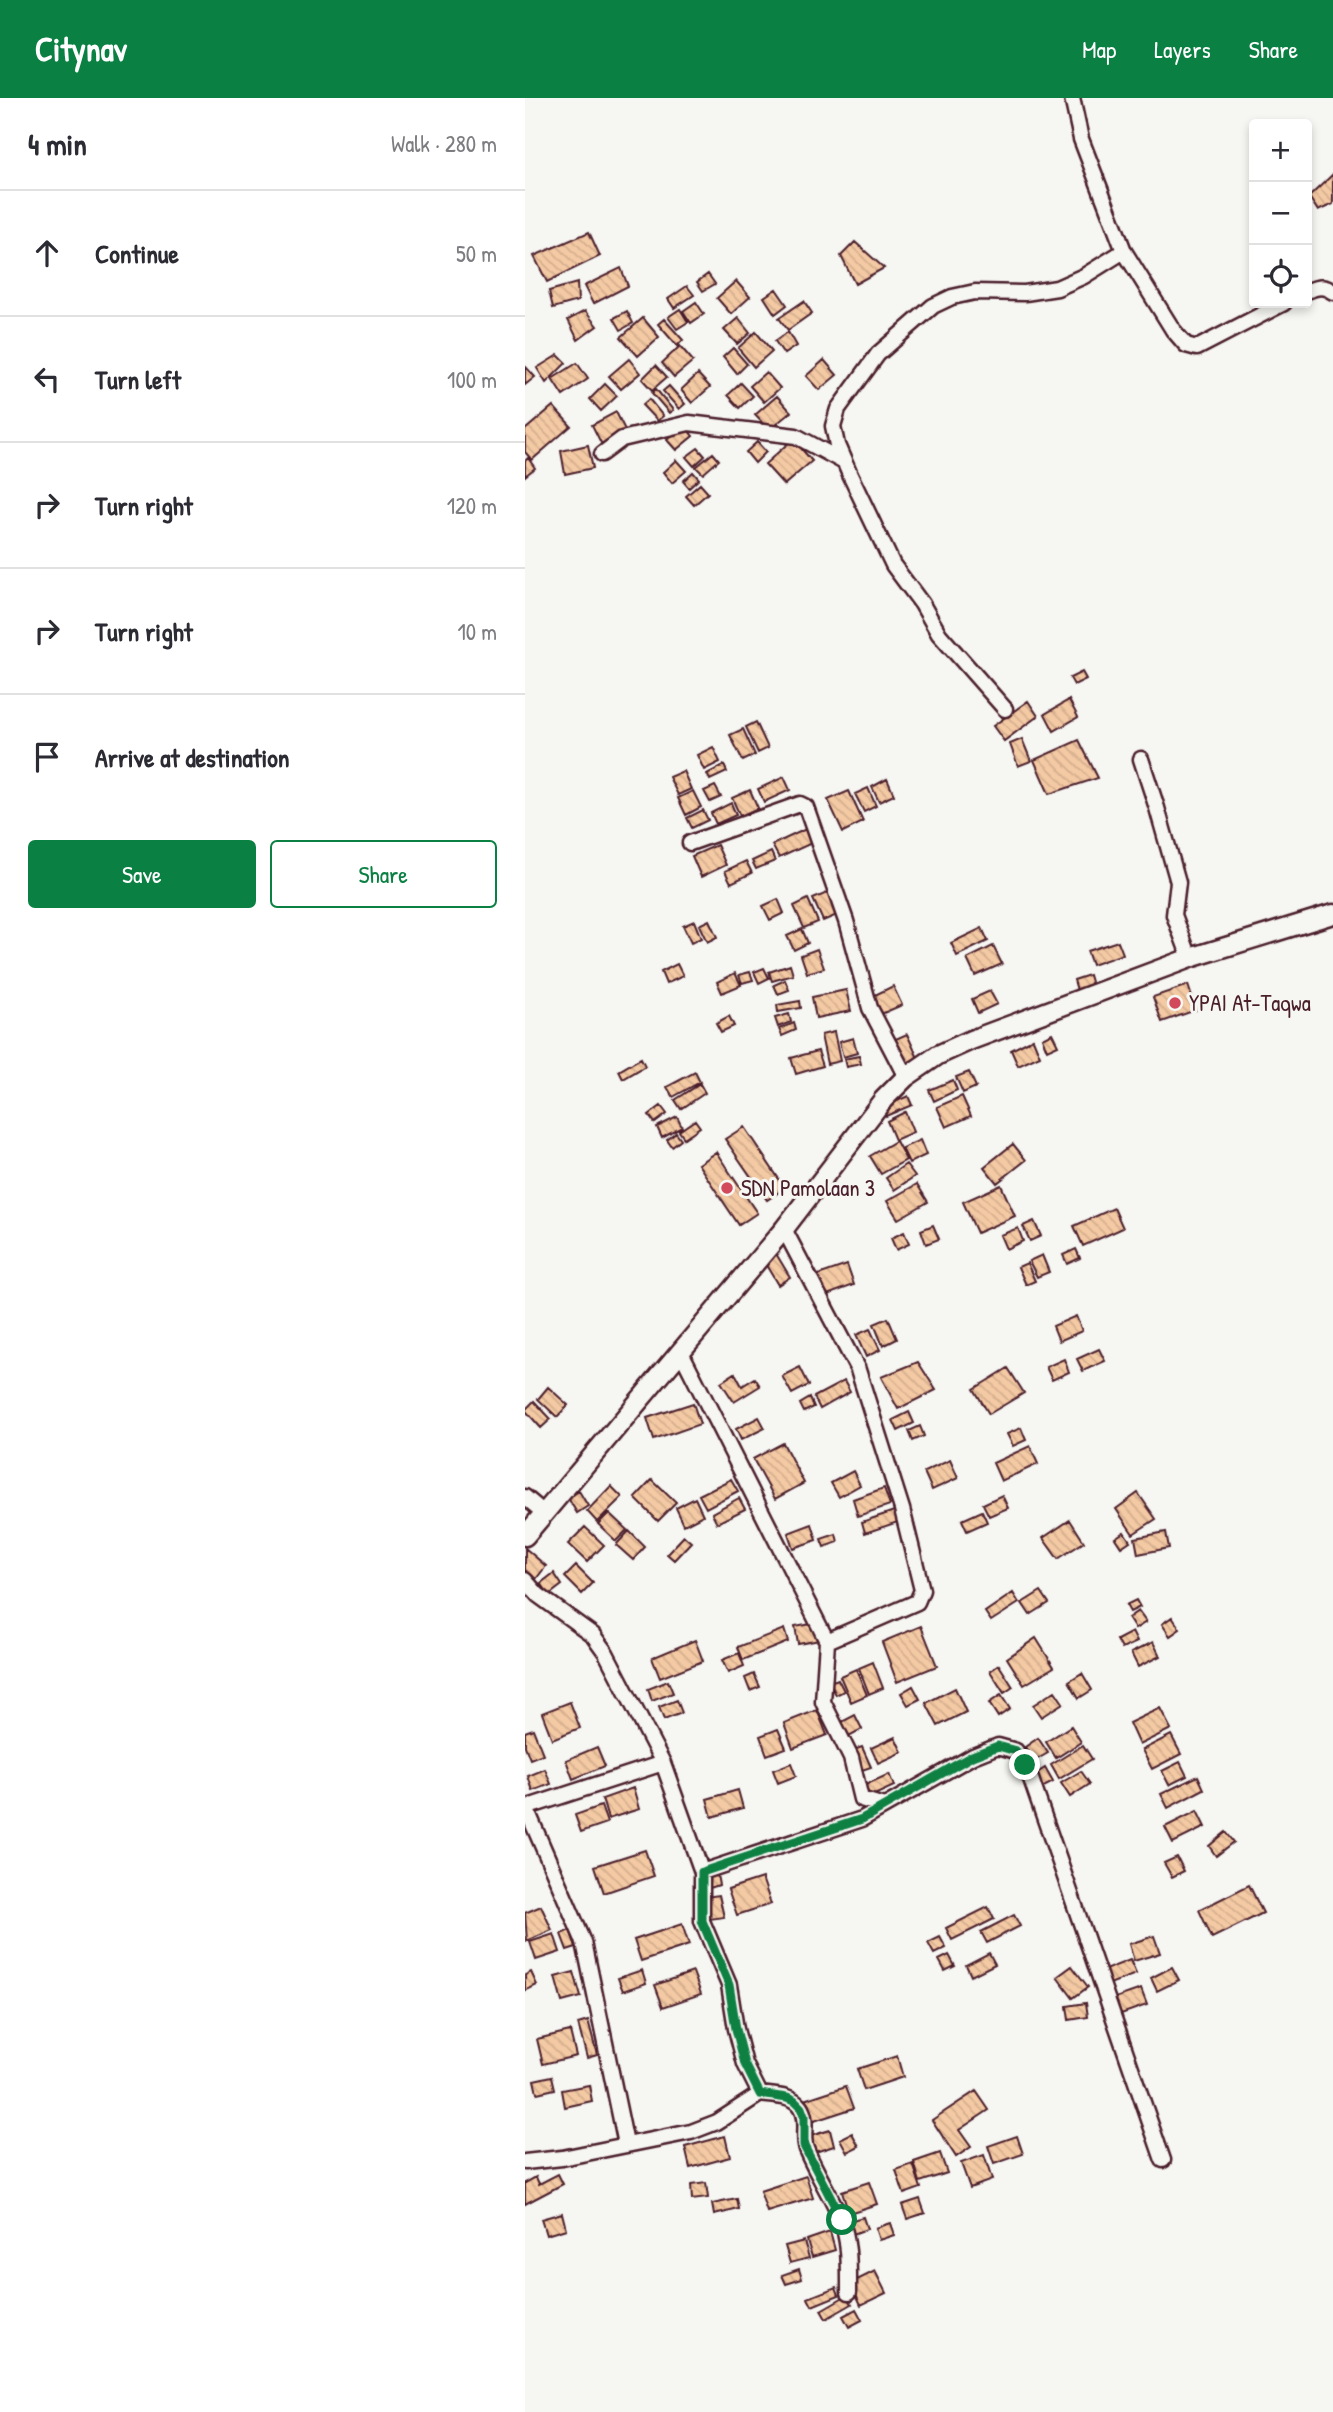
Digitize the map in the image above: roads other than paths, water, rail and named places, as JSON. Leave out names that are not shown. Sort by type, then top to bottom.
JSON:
[{"type":"street","points":[[1072,98],[1080,139],[1124,251],[1173,330],[1186,345],[1197,348],[1274,308]]},
{"type":"street","points":[[1005,709],[939,634],[922,604],[893,565],[837,445],[833,426],[838,409],[878,354],[933,306],[952,297],[975,292],[1025,293],[1057,288],[1084,276],[1124,251]]},
{"type":"street","points":[[1312,289],[1327,288],[1333,292]]},
{"type":"street","points":[[602,454],[622,439],[688,423],[796,436],[844,461]]},
{"type":"street","points":[[1141,759],[1178,882],[1174,915],[1190,958]]},
{"type":"street","points":[[690,844],[800,804],[806,807],[846,921],[870,1008],[906,1077]]},
{"type":"street","points":[[525,1536],[784,1229],[862,1124],[906,1077],[938,1055],[971,1040],[1190,958],[1333,914]]},
{"type":"street","points":[[784,1229],[858,1370],[902,1509],[922,1590],[918,1602],[827,1641]]},
{"type":"street","points":[[680,1350],[827,1641],[823,1702],[851,1758],[861,1799],[884,1806]]},
{"type":"street","points":[[525,1497],[544,1513]]},
{"type":"street","points":[[525,1580],[538,1595],[593,1636],[605,1653],[663,1763],[702,1872],[702,1921],[729,1985],[745,2064],[760,2094]]},
{"type":"street","points":[[702,1872],[862,1819],[972,1756],[998,1746],[1016,1751],[1022,1759],[1163,2160]]},
{"type":"street","points":[[626,2144],[584,1942],[525,1808],[663,1763]]},
{"type":"street","points":[[525,2162],[562,2158],[679,2135],[735,2112],[760,2094],[794,2101],[804,2116],[804,2146],[842,2220],[849,2263],[849,2292]]},
{"type":"place","name":"YPAI At-Taqwa","points":[[1175,1003]]},
{"type":"place","name":"SDN Pamolaan 3","points":[[727,1188]]}]
